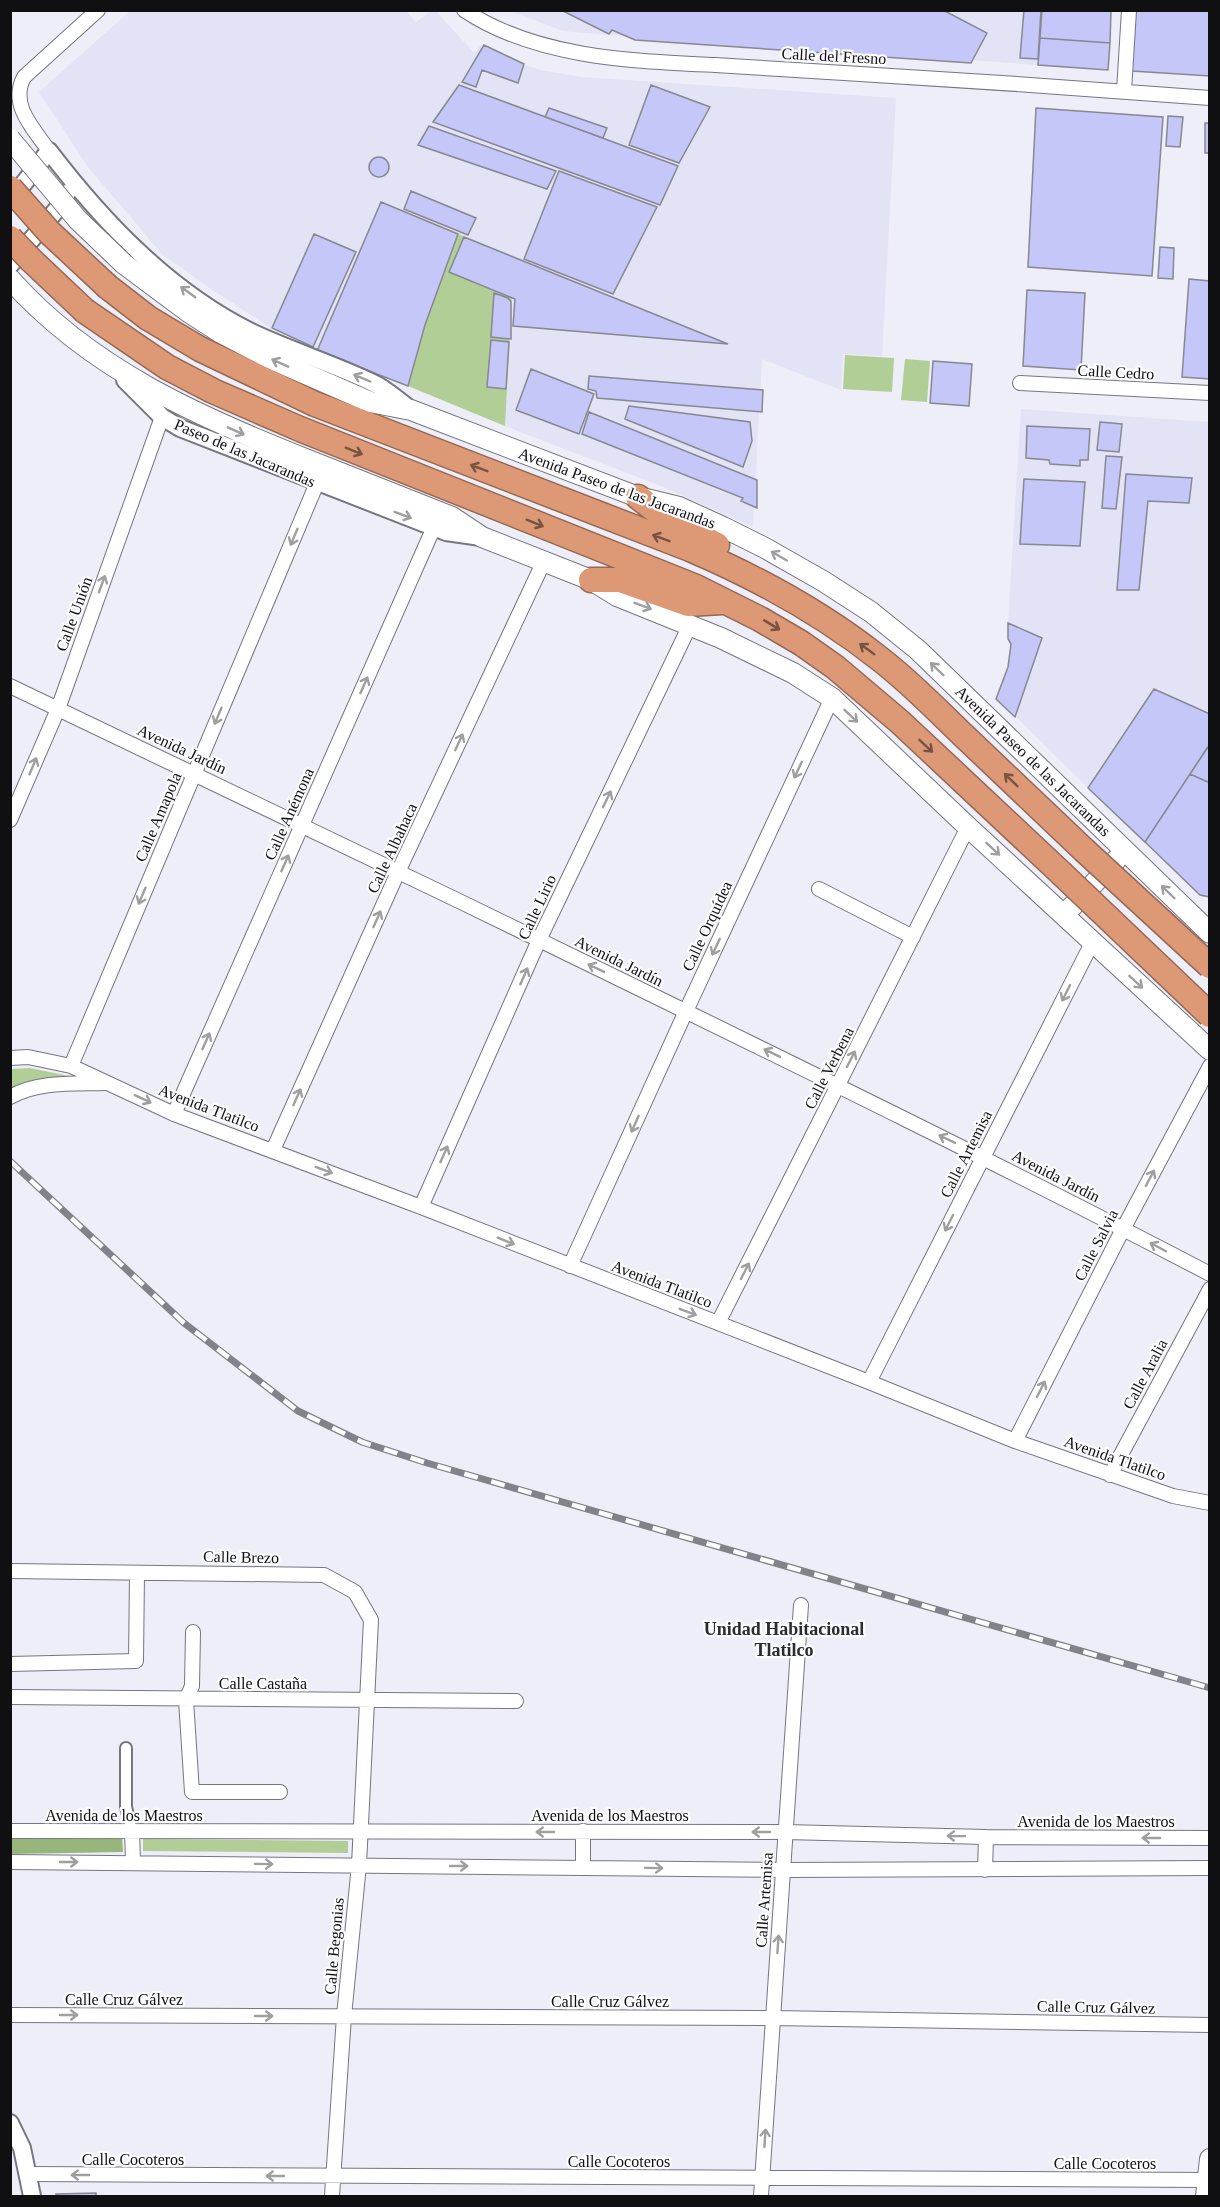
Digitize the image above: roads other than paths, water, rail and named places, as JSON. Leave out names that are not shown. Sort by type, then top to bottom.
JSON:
[{"type":"highway","points":[[10,188],[50,233],[108,287],[148,318],[200,350],[315,404],[738,569],[772,587],[844,632],[925,698],[1209,966]]},
{"type":"highway","points":[[10,238],[85,310],[167,367],[213,392],[729,602],[801,643],[834,667],[900,722],[1209,1015]]},
{"type":"highway","points":[[638,497],[668,520],[714,543],[738,569]]},
{"type":"highway","points":[[591,580],[620,580],[688,604],[729,602]]},
{"type":"main road","name":"Avenida Paseo de las Jacarandas","points":[[10,139],[71,212],[124,264],[221,333],[267,357],[370,402],[411,410],[638,497],[679,507],[744,537],[823,581],[871,612],[918,650],[1125,851],[1202,920],[1209,933]]},
{"type":"main road","points":[[10,279],[15,292],[89,350],[128,376],[183,407],[249,436],[452,517],[482,537],[591,580],[617,596],[690,624],[812,683],[832,698],[1209,1050]]},
{"type":"main road","points":[[1064,915],[1125,851]]},
{"type":"main road","points":[[1208,2185],[1209,2159]]},
{"type":"street","points":[[98,10],[24,77],[19,86],[20,104],[25,117],[69,177],[88,201],[142,256],[204,304],[253,333],[375,384],[411,410]]},
{"type":"street","name":"Calle del Fresno","points":[[464,10],[485,16],[533,42],[585,53],[643,61],[1209,98]]},
{"type":"street","points":[[1124,91],[1129,10]]},
{"type":"street","points":[[10,201],[49,151]]},
{"type":"street","points":[[10,265],[64,201],[68,191],[69,177]]},
{"type":"street","name":"Paseo de las Jacarandas","points":[[15,292],[133,386],[162,417],[180,428],[446,532],[482,537]]},
{"type":"street","name":"Calle Cedro","points":[[1020,383],[1209,393]]},
{"type":"street","name":"Calle Unión","points":[[10,820],[58,708],[162,417]]},
{"type":"street","name":"Calle Amapola","points":[[70,1066],[317,483]]},
{"type":"street","name":"Calle Anémona","points":[[174,1114],[434,527]]},
{"type":"street","name":"Calle Albahaca","points":[[273,1150],[398,872],[544,561]]},
{"type":"street","name":"Calle Lirio","points":[[421,1207],[539,940],[690,624]]},
{"type":"street","name":"Avenida Jardín","points":[[10,686],[302,825],[983,1156],[1209,1274]]},
{"type":"street","name":"Calle Orquídea","points":[[570,1266],[832,698]]},
{"type":"street","name":"Calle Verbena","points":[[718,1323],[968,827]]},
{"type":"street","points":[[819,890],[913,937]]},
{"type":"street","name":"Calle Artemisa","points":[[869,1382],[1093,941]]},
{"type":"street","name":"Avenida Tlatilco","points":[[10,1058],[28,1057],[70,1066],[174,1114],[421,1207],[1015,1441],[1173,1496],[1209,1503]]},
{"type":"street","name":"Calle Salvia","points":[[1015,1441],[1209,1066]]},
{"type":"street","name":"Avenida Tlatilco","points":[[10,1097],[20,1092],[54,1085],[107,1083]]},
{"type":"street","name":"Calle Aralia","points":[[1110,1475],[1209,1289]]},
{"type":"street","name":"Calle Brezo","points":[[10,1571],[324,1575],[355,1592],[370,1620],[366,1699]]},
{"type":"street","points":[[10,1664],[136,1661],[136,1573]]},
{"type":"street","name":"Calle Artemisa","points":[[761,2196],[801,1605]]},
{"type":"street","points":[[193,1632],[192,1686],[186,1700],[192,1791],[280,1792]]},
{"type":"street","name":"Calle Castaña","points":[[10,1697],[516,1701]]},
{"type":"street","name":"Calle Begonias","points":[[332,2196],[344,2016],[358,1865],[366,1699]]},
{"type":"street","points":[[126,1748],[126,1807],[132,1831],[133,1862]]},
{"type":"street","name":"Avenida de los Maestros","points":[[10,1831],[785,1832],[986,1837],[1209,1838]]},
{"type":"street","points":[[583,1831],[583,1867]]},
{"type":"street","points":[[985,1870],[986,1837]]},
{"type":"street","points":[[10,1862],[782,1869],[1209,1868]]},
{"type":"street","name":"Calle Cruz Gálvez","points":[[10,2014],[773,2018],[1209,2025]]},
{"type":"street","points":[[10,2123],[22,2148],[32,2196]]},
{"type":"street","name":"Calle Cocoteros","points":[[28,2174],[762,2178],[1208,2185]]},
{"type":"railway","points":[[10,1161],[184,1323],[298,1411],[362,1442],[427,1463],[1210,1688]]},
{"type":"district","name":"Unidad Habitacional Tlatilco","points":[[784,1639]]}]
